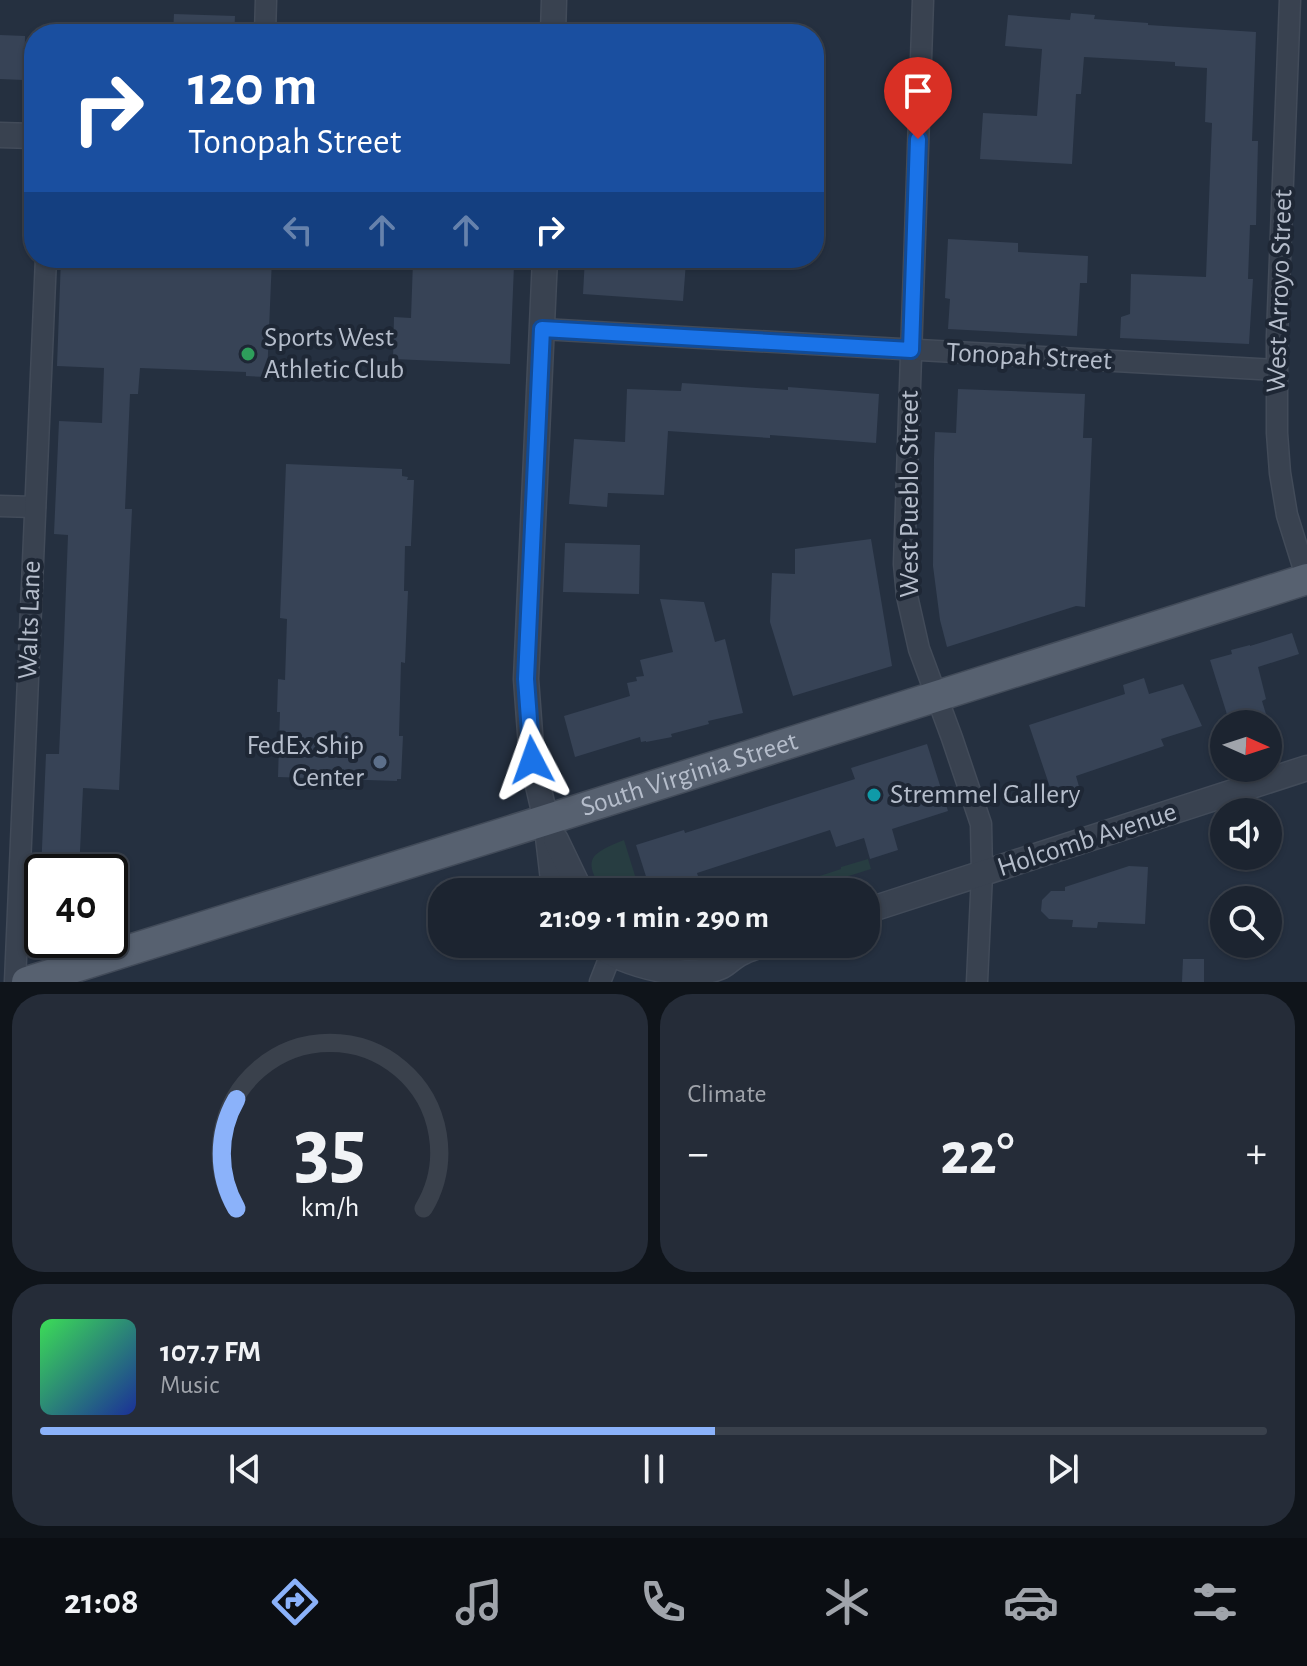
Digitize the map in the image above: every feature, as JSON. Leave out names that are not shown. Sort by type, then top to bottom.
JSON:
[{"type":"main road","name":"South Virginia Street","points":[[27,982],[1307,579]]},
{"type":"street","points":[[265,24],[266,0]]},
{"type":"street","points":[[553,24],[554,0]]},
{"type":"street","name":"West Pueblo Street","points":[[923,0],[904,564],[907,596],[919,649],[981,824],[977,982]]},
{"type":"street","name":"West Arroyo Street","points":[[1290,0],[1276,370],[1277,433],[1287,515],[1307,579]]},
{"type":"street","points":[[0,135],[24,136]]},
{"type":"street","name":"Walts Lane","points":[[15,982],[46,268]]},
{"type":"street","points":[[545,268],[526,679],[532,760],[546,820],[553,878]]},
{"type":"street","name":"Tonopah Street","points":[[542,329],[1276,370]]},
{"type":"street","points":[[0,506],[35,507]]},
{"type":"street","name":"Holcomb Avenue","points":[[880,907],[1307,768]]},
{"type":"street","points":[[546,820],[574,878]]},
{"type":"street","points":[[600,982],[603,958]]},
{"type":"street","points":[[623,958],[639,966],[673,971],[705,971],[733,958]]},
{"type":"green space","points":[[624,840],[636,878],[595,878],[591,864],[603,849]]},
{"type":"green space","points":[[868,859],[871,869],[842,878],[813,878]]},
{"type":"building","points":[[1071,13],[1148,25],[1256,32],[1252,141],[1258,141],[1256,225],[1250,225],[1248,279],[1253,279],[1249,344],[1120,338],[1121,317],[1130,314],[1131,274],[1206,277],[1212,123],[1205,122],[1207,68],[1175,66],[1175,62],[1084,57],[1081,94],[1076,94],[1072,164],[980,159],[983,113],[1037,116],[1042,49],[1005,46],[1008,15],[1070,20]]},
{"type":"building","points":[[174,14],[235,16],[235,24],[174,24]]},
{"type":"building","points":[[0,35],[24,36],[24,80],[0,79]]},
{"type":"building","points":[[948,239],[1018,243],[1018,252],[1088,256],[1087,283],[1080,283],[1077,336],[948,329],[950,299],[945,298]]},
{"type":"building","points":[[61,268],[272,268],[267,377],[246,376],[246,372],[140,368],[138,394],[130,394],[125,509],[132,509],[119,790],[83,788],[80,854],[42,854],[46,754],[59,754],[64,642],[68,535],[54,534],[59,421],[102,423],[104,368],[57,366]]},
{"type":"building","points":[[413,268],[514,268],[510,364],[393,359],[394,317],[411,318]]},
{"type":"building","points":[[584,268],[686,268],[683,301],[583,294]]},
{"type":"building","points":[[682,383],[879,394],[876,443],[668,431],[664,495],[608,493],[607,507],[569,504],[574,439],[625,442],[627,389],[681,391]]},
{"type":"building","points":[[958,389],[1085,394],[1083,438],[1092,438],[1085,607],[1076,606],[947,647],[933,566],[935,432],[956,433]]},
{"type":"building","points":[[286,464],[402,469],[402,476],[414,480],[411,546],[405,546],[404,591],[408,591],[405,663],[401,662],[401,779],[397,781],[278,777],[278,679],[285,680],[287,619],[280,618]]},
{"type":"building","points":[[871,539],[892,666],[793,696],[770,622],[772,573],[795,574],[795,549]]},
{"type":"building","points":[[565,543],[640,545],[639,594],[563,592]]},
{"type":"building","points":[[660,599],[704,602],[715,642],[725,639],[743,713],[708,721],[709,724],[671,734],[672,737],[641,742],[640,737],[575,757],[564,716],[630,696],[627,683],[644,676],[640,660],[673,652]]},
{"type":"building","points":[[1292,633],[1299,654],[1258,667],[1266,699],[1262,701],[1265,710],[1226,710],[1210,660],[1232,654],[1231,650]]},
{"type":"building","points":[[1144,678],[1149,694],[1183,684],[1202,726],[1161,739],[1164,746],[1076,776],[1082,797],[1056,805],[1029,725],[1125,694],[1123,685]]},
{"type":"building","name":"Stremmel Gallery","points":[[927,744],[948,811],[892,829],[898,850],[870,859],[864,838],[836,847],[830,830],[697,873],[699,878],[647,878],[636,845],[684,830],[685,833],[855,779],[851,768]]},
{"type":"building","points":[[1129,866],[1148,867],[1145,924],[1098,922],[1097,928],[1072,927],[1073,920],[1049,919],[1041,911],[1042,900],[1051,891],[1065,891],[1065,887]]},
{"type":"building","points":[[1183,959],[1204,959],[1204,982],[1182,982]]},
{"type":"place","name":"Sports West Athletic Club","points":[[248,354]]},
{"type":"place","name":"FedEx Ship Center","points":[[380,762]]},
{"type":"place","name":"Stremmel Gallery","points":[[874,795]]},
{"type":"route","points":[[532,760],[526,679],[542,329],[911,350],[918,139]]}]
